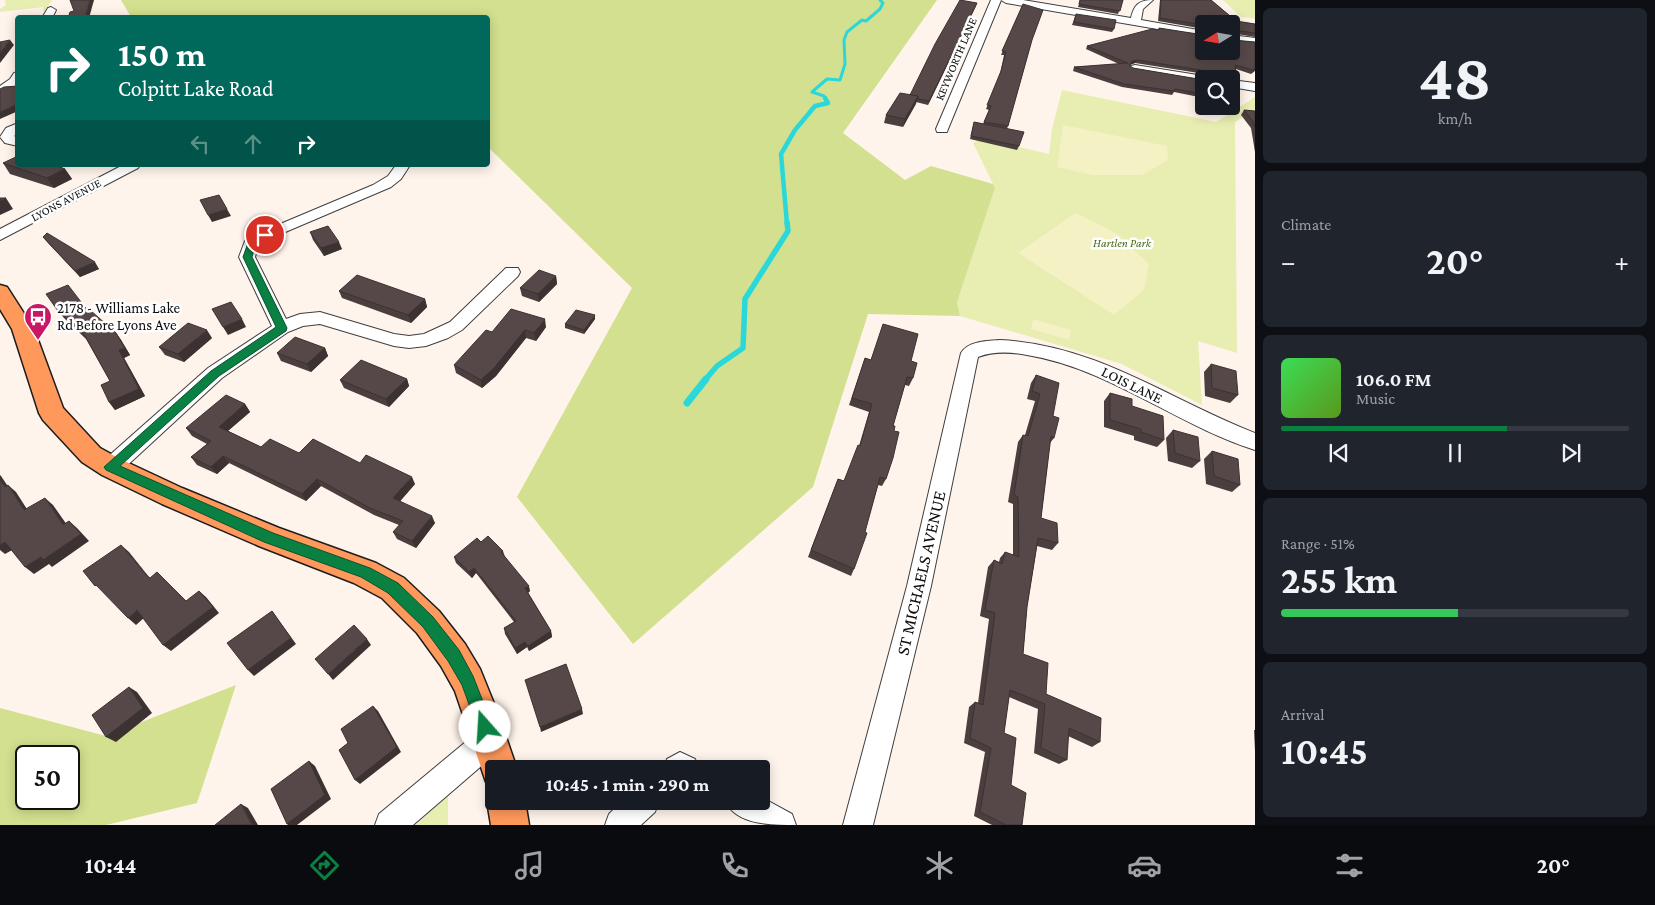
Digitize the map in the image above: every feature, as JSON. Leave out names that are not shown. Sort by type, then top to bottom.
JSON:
[{"type":"main road","points":[[0,292],[23,329],[52,413],[91,455],[110,467],[269,538],[365,573],[393,588],[428,622],[454,656],[468,681],[496,760]]},
{"type":"main road","points":[[508,810],[510,825]]},
{"type":"street","name":"KEYWORTH LANE","points":[[942,130],[996,0]]},
{"type":"street","points":[[1006,0],[1195,32]]},
{"type":"street","points":[[1136,21],[1138,8],[1148,0]]},
{"type":"street","points":[[1240,40],[1255,42]]},
{"type":"street","points":[[1135,68],[1195,78]]},
{"type":"street","points":[[0,91],[15,80]]},
{"type":"street","points":[[1240,84],[1255,87]]},
{"type":"street","points":[[15,129],[7,136],[10,140],[15,141]]},
{"type":"street","name":"LYONS AVENUE","points":[[0,235],[128,167]]},
{"type":"street","points":[[282,328],[247,257],[251,244],[271,233],[378,188],[392,180],[403,167]]},
{"type":"street","points":[[110,467],[215,373],[282,328],[300,320],[320,318],[394,340],[409,342],[426,340],[456,326],[512,272]]},
{"type":"street","name":"LOIS LANE","points":[[1003,345],[1016,346],[1070,359],[1109,372],[1165,402],[1255,442]]},
{"type":"street","name":"ST MICHAELS AVENUE","points":[[858,825],[919,586],[970,352],[976,349],[1003,345]]},
{"type":"street","points":[[390,825],[490,740]]},
{"type":"street","points":[[620,825],[635,810]]},
{"type":"street","points":[[755,810],[780,825]]},
{"type":"green space","points":[[5,0],[52,0],[45,11],[43,11],[43,7],[0,12],[0,9],[6,5]]},
{"type":"green space","points":[[121,0],[937,0],[843,133],[905,180],[931,166],[993,184],[995,188],[957,302],[960,316],[868,314],[813,487],[633,644],[517,497],[632,288],[490,149],[490,15],[130,15]]},
{"type":"green space","points":[[1223,0],[1255,0],[1255,19],[1239,15]]},
{"type":"green space","name":"Hartlen Park","points":[[1062,90],[1216,122],[1227,115],[1240,115],[1240,107],[1255,97],[1255,109],[1235,122],[1237,353],[1198,341],[1202,405],[1122,364],[960,316],[957,302],[995,188],[973,143],[981,138],[1049,154],[1052,129]]},
{"type":"green space","points":[[1063,125],[1167,146],[1168,160],[1142,175],[1093,175],[1057,167]]},
{"type":"green space","points":[[1075,213],[1118,234],[1149,264],[1144,290],[1114,315],[1018,253]]},
{"type":"green space","points":[[1033,319],[1071,330],[1069,340],[1031,329]]},
{"type":"green space","points":[[236,685],[197,803],[106,825],[0,825],[0,708],[106,736]]},
{"type":"green space","points":[[448,794],[448,825],[416,825]]},
{"type":"building","points":[[70,0],[90,0],[86,15],[69,15],[70,12],[74,11]]},
{"type":"building","points":[[960,0],[977,3],[929,101],[918,99],[918,96],[910,95],[935,44]]},
{"type":"building","points":[[1080,0],[1123,0],[1120,11],[1079,4]]},
{"type":"building","points":[[1161,0],[1211,0],[1229,15],[1195,15],[1195,24],[1160,18]]},
{"type":"building","points":[[1023,4],[1043,10],[1032,40],[1008,126],[984,122],[991,106],[987,105],[1001,71],[1006,52],[1002,51]]},
{"type":"building","points":[[1076,14],[1116,20],[1114,29],[1074,22]]},
{"type":"building","points":[[1240,22],[1255,24],[1255,33],[1240,31]]},
{"type":"building","points":[[1159,28],[1195,34],[1195,60],[1240,60],[1240,41],[1255,42],[1255,69],[1235,65],[1236,70],[1201,70],[1137,60],[1132,61],[1129,65],[1133,68],[1195,78],[1195,92],[1124,84],[1074,67],[1128,63],[1087,46],[1152,29],[1159,30]]},
{"type":"building","points":[[10,40],[0,53],[0,42]]},
{"type":"building","points":[[15,86],[15,105],[0,112],[0,89]]},
{"type":"building","points":[[900,93],[918,96],[905,119],[886,115]]},
{"type":"building","points":[[1244,110],[1255,111],[1255,127],[1254,123]]},
{"type":"building","points":[[974,122],[1024,132],[1019,146],[971,136]]},
{"type":"building","points":[[15,157],[15,167],[60,167],[65,169],[47,178],[3,163]]},
{"type":"building","points":[[219,195],[227,209],[208,215],[200,200]]},
{"type":"building","points":[[328,226],[339,242],[321,248],[310,232]]},
{"type":"building","points":[[47,233],[95,262],[75,271],[43,237]]},
{"type":"building","points":[[539,270],[556,276],[538,294],[520,288]]},
{"type":"building","points":[[357,275],[425,299],[408,315],[339,291]]},
{"type":"building","points":[[68,285],[88,311],[90,310],[116,333],[125,348],[119,350],[139,389],[109,402],[101,385],[110,381],[84,334],[58,311],[46,294]]},
{"type":"building","points":[[231,302],[242,319],[223,327],[212,309]]},
{"type":"building","points":[[511,309],[545,319],[534,333],[525,330],[494,368],[481,380],[454,365],[486,330],[492,332]]},
{"type":"building","points":[[576,310],[595,315],[584,330],[565,324]]},
{"type":"building","points":[[188,323],[207,330],[178,354],[159,347]]},
{"type":"building","points":[[883,324],[918,334],[911,361],[917,363],[913,378],[907,377],[893,426],[895,426],[894,431],[899,432],[893,458],[886,479],[880,477],[865,532],[867,533],[854,569],[811,550],[838,479],[844,481],[858,445],[860,446],[872,404],[852,398],[865,358],[871,360]]},
{"type":"building","points":[[295,337],[325,348],[307,364],[277,353]]},
{"type":"building","points":[[361,360],[407,379],[386,399],[340,380]]},
{"type":"building","points":[[1211,364],[1236,371],[1238,395],[1212,388]]},
{"type":"building","points":[[1036,375],[1059,383],[1053,416],[1059,418],[1054,438],[1051,436],[1041,518],[1057,523],[1058,543],[1038,538],[1027,607],[1023,654],[1048,663],[1046,694],[1101,718],[1100,742],[1069,728],[1067,760],[1041,748],[1045,704],[1010,690],[1004,733],[1016,738],[1011,785],[1026,793],[1022,825],[1006,825],[980,812],[991,748],[970,738],[975,702],[983,705],[995,613],[985,610],[994,560],[1002,564],[1005,552],[1019,557],[1018,497],[1014,495],[1023,435],[1028,436],[1040,394],[1032,391]]},
{"type":"building","points":[[1110,393],[1132,399],[1132,406],[1163,416],[1164,440],[1141,432],[1141,429],[1110,420]]},
{"type":"building","points":[[226,395],[245,404],[219,427],[261,447],[270,439],[299,453],[313,439],[360,463],[366,455],[412,477],[393,498],[432,516],[412,541],[393,532],[403,521],[370,508],[317,479],[302,494],[223,456],[211,467],[191,457],[211,441],[186,428]]},
{"type":"building","points":[[1173,430],[1198,437],[1200,461],[1175,453]]},
{"type":"building","points":[[1212,451],[1238,459],[1240,485],[1214,476]]},
{"type":"building","points":[[0,480],[5,487],[8,485],[24,510],[45,498],[63,525],[69,521],[81,534],[43,560],[41,557],[25,567],[5,542],[0,545]]},
{"type":"building","points":[[488,536],[503,551],[501,552],[529,586],[525,588],[551,631],[528,646],[525,642],[515,648],[504,628],[516,621],[474,568],[469,572],[454,557],[477,538],[481,542]]},
{"type":"building","points":[[121,545],[150,578],[157,572],[186,601],[199,591],[213,607],[163,645],[137,610],[128,618],[95,586],[83,571]]},
{"type":"building","points":[[272,611],[291,638],[248,670],[227,643]]},
{"type":"building","points":[[354,625],[367,639],[328,674],[315,659]]},
{"type":"building","points":[[566,664],[582,709],[540,727],[525,680]]},
{"type":"building","points":[[129,687],[143,708],[106,737],[92,715]]},
{"type":"building","points":[[373,706],[397,747],[355,780],[339,750],[348,743],[341,729]]},
{"type":"building","points":[[309,761],[325,795],[287,824],[271,789]]},
{"type":"building","points":[[241,804],[252,825],[215,825]]},
{"type":"waterway","points":[[826,99],[824,96],[812,92],[827,79],[840,80],[845,64],[844,40],[847,32],[862,20],[866,21],[880,9],[883,3],[880,0]]},
{"type":"waterway","points":[[787,224],[781,154],[795,130],[815,106],[828,103],[825,98]]},
{"type":"waterway","points":[[705,380],[717,366],[743,348],[745,299],[788,231],[787,222]]},
{"type":"waterway","points":[[687,403],[706,379]]},
{"type":"place","name":"2178 - Williams Lake Rd Before Lyons Ave","points":[[38,341]]},
{"type":"route","points":[[265,235],[251,244],[247,257],[282,328],[215,373],[110,467],[269,538],[365,573],[393,588],[428,622],[454,656],[468,681],[485,727]]}]
